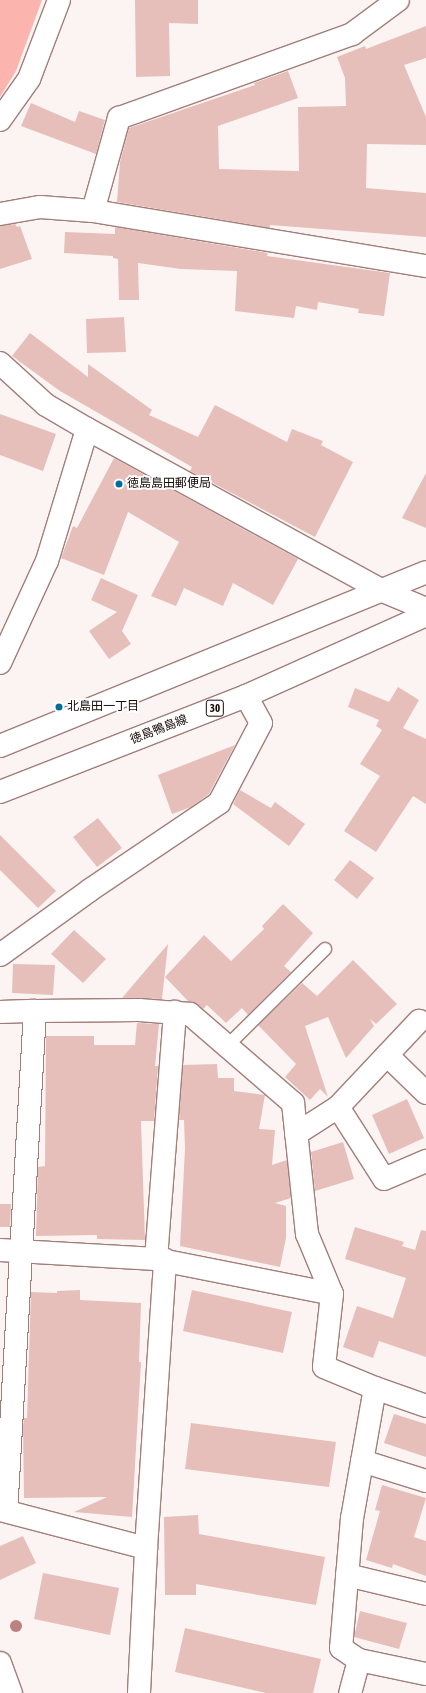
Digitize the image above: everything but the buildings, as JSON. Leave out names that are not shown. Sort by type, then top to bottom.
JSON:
[{"type":"street","points":[[0,120],[29,79],[59,0]]},
{"type":"street","points":[[93,211],[119,118],[352,34],[398,0]]},
{"type":"street","points":[[0,214],[40,207],[93,211],[426,266]]},
{"type":"street","points":[[0,364],[46,405],[87,429],[383,591],[426,609]]},
{"type":"street","points":[[0,663],[47,561],[87,429]]},
{"type":"street","points":[[0,746],[383,591],[426,572]]},
{"type":"street","name":"徳島鴨島線","points":[[0,792],[246,696],[426,615]]},
{"type":"street","points":[[0,955],[90,890],[219,803],[261,724],[246,696]]},
{"type":"street","points":[[34,1011],[10,1252],[3,1510],[146,1548]]},
{"type":"street","points":[[0,1012],[175,1012],[190,1014],[293,1103],[307,1234],[332,1294],[324,1367],[375,1388],[426,1406]]},
{"type":"street","points":[[139,1693],[160,1260],[175,1012]]},
{"type":"street","points":[[296,1134],[338,1107],[419,1021]]},
{"type":"street","points":[[387,1055],[426,1093]]},
{"type":"street","points":[[338,1107],[384,1179],[426,1161]]},
{"type":"street","points":[[10,1252],[160,1260],[332,1294]]},
{"type":"street","points":[[375,1388],[352,1518],[341,1648],[359,1660],[426,1674]]},
{"type":"street","points":[[362,1461],[426,1481]]},
{"type":"street","points":[[347,1576],[426,1594]]},
{"type":"street","points":[[350,1693],[359,1660]]},
{"type":"street","points":[[0,1663],[11,1693]]},
{"type":"lane","points":[[227,1046],[325,949]]},
{"type":"shaded area","points":[[0,0],[42,0],[16,71],[0,97]]},
{"type":"place","name":"徳島島田郵便局","points":[[119,484]]},
{"type":"place","name":"北島田一丁目","points":[[59,707]]}]
